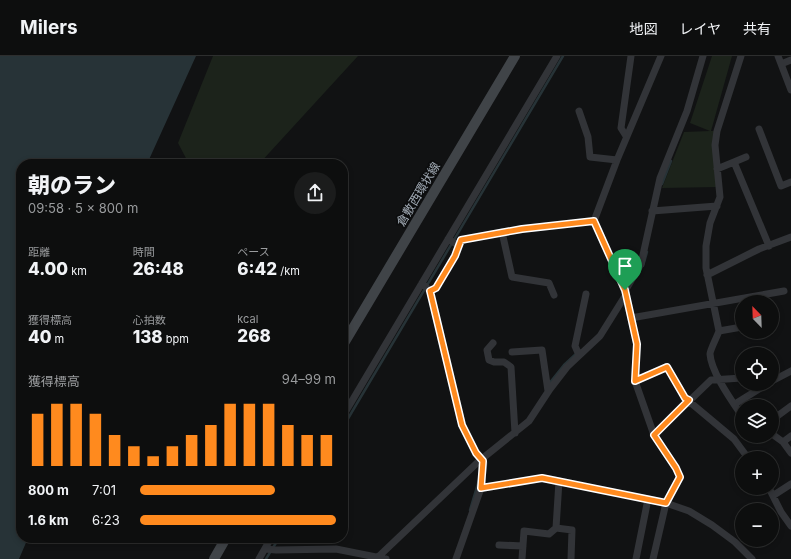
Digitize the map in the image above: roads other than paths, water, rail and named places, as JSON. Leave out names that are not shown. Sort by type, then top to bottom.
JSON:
[{"type":"main road","name":"倉敷西環状線","points":[[348,337],[515,56]]},
{"type":"main road","points":[[214,559],[223,543]]},
{"type":"street","points":[[348,408],[426,286],[557,56]]},
{"type":"street","points":[[626,136],[621,128],[631,56]]},
{"type":"street","points":[[653,559],[666,503],[680,477],[676,468],[654,435],[635,381],[637,344],[625,293],[594,221],[626,136],[661,56]]},
{"type":"street","points":[[377,558],[478,462],[529,421],[548,391],[578,353],[600,336],[641,264],[654,211],[660,178],[687,111],[703,56]]},
{"type":"street","points":[[735,404],[712,365],[710,352],[717,341],[719,331],[707,275],[706,246],[710,223],[720,197],[715,145],[717,131],[741,56]]},
{"type":"street","points":[[778,56],[791,90]]},
{"type":"street","points":[[781,64],[791,60]]},
{"type":"street","points":[[579,111],[588,137],[590,156],[617,160]]},
{"type":"street","points":[[759,129],[782,186],[791,182]]},
{"type":"street","points":[[717,169],[746,157]]},
{"type":"street","points":[[734,162],[769,246]]},
{"type":"street","points":[[654,211],[717,206]]},
{"type":"street","points":[[452,242],[502,232],[594,221]]},
{"type":"street","points":[[502,232],[512,277],[549,283],[554,295]]},
{"type":"street","points":[[707,275],[791,237]]},
{"type":"street","points":[[426,286],[436,288],[455,256],[452,242]]},
{"type":"street","points":[[426,286],[462,425],[476,453],[482,460],[484,468],[481,488],[456,559]]},
{"type":"street","points":[[631,318],[784,291]]},
{"type":"street","points":[[578,353],[575,346],[586,294]]},
{"type":"street","points":[[719,331],[735,328]]},
{"type":"street","points":[[493,343],[487,350],[489,360],[494,362],[504,362],[511,367],[515,431]]},
{"type":"street","points":[[512,352],[542,350],[548,391]]},
{"type":"street","points":[[635,381],[667,367],[685,398],[734,439],[743,451]]},
{"type":"street","points":[[779,377],[791,371]]},
{"type":"street","points":[[654,435],[711,380],[735,378]]},
{"type":"street","points":[[743,399],[756,391]]},
{"type":"street","points":[[779,415],[791,406]]},
{"type":"street","points":[[783,442],[791,436]]},
{"type":"street","points":[[779,439],[791,453]]},
{"type":"street","points":[[481,488],[542,478],[666,503],[689,511],[712,525],[735,542],[752,559]]},
{"type":"street","points":[[522,559],[524,531],[549,534],[556,528],[559,481]]},
{"type":"street","points":[[779,492],[791,484]]},
{"type":"street","points":[[774,495],[779,508],[791,526]]},
{"type":"street","points":[[636,559],[648,499]]},
{"type":"street","points":[[556,528],[572,530],[571,559]]},
{"type":"street","points":[[259,559],[269,549],[270,543]]},
{"type":"street","points":[[499,545],[523,546]]},
{"type":"street","points":[[269,549],[329,548],[386,559]]},
{"type":"waterway","points":[[348,419],[563,56]]},
{"type":"waterway","points":[[662,184],[671,161]]},
{"type":"waterway","points":[[643,266],[647,252]]},
{"type":"waterway","points":[[548,385],[564,365],[577,353]]},
{"type":"waterway","points":[[470,510],[479,480]]},
{"type":"waterway","points":[[266,559],[276,543]]}]
